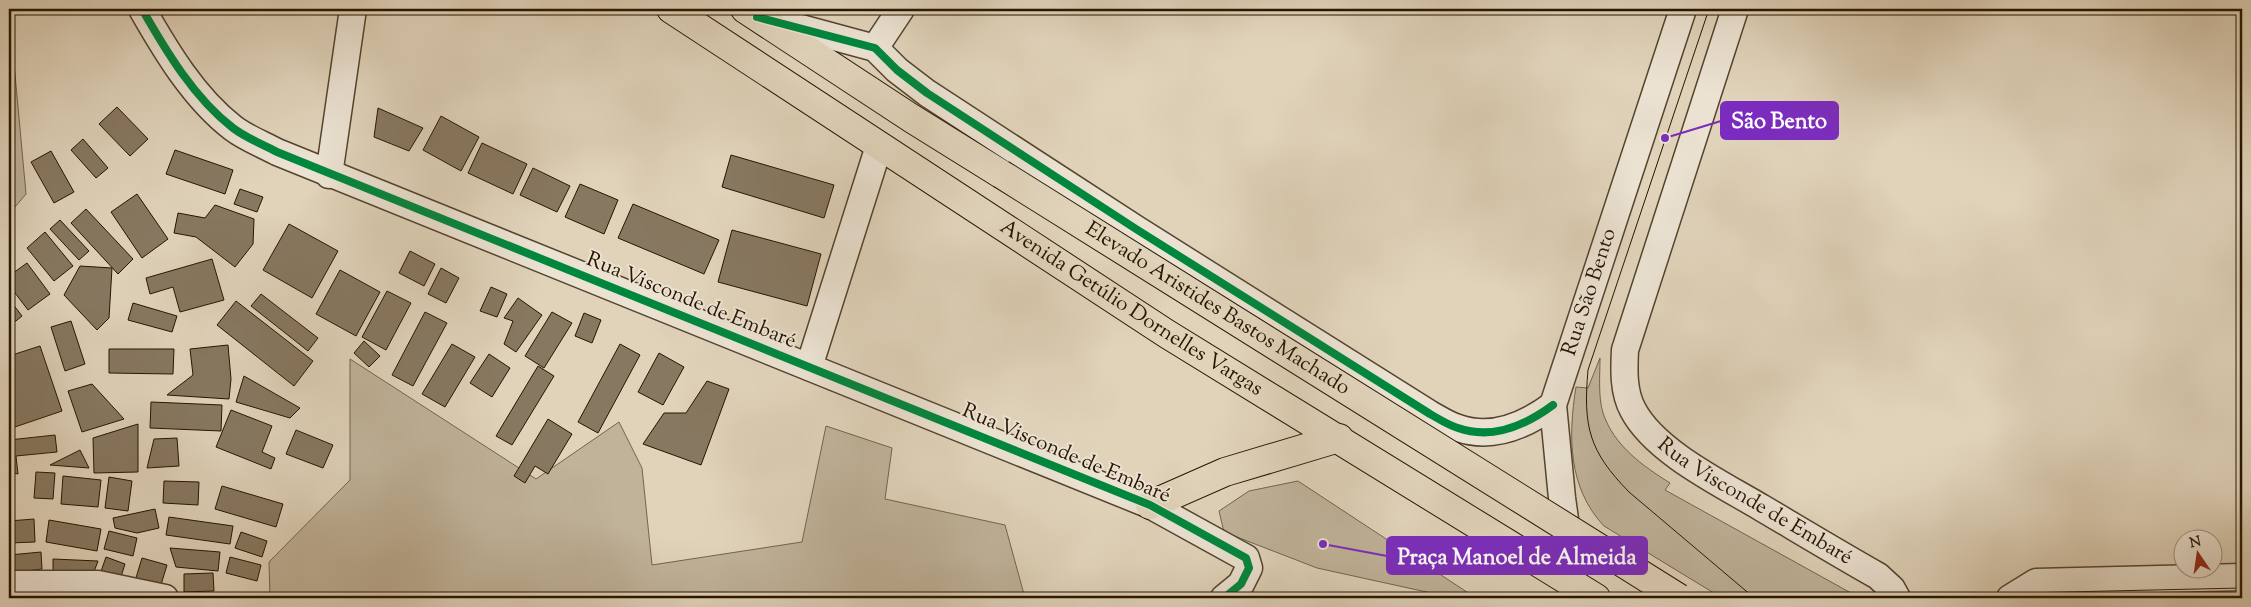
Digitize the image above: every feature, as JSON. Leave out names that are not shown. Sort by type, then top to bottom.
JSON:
[{"type":"main road","name":"Avenida Getúlio Dornelles Vargas","points":[[670,9],[1168,334],[1585,591]]},
{"type":"main road","name":"Elevado Aristides Bastos Machado","points":[[751,13],[911,118],[1679,598]]},
{"type":"main road","points":[[1150,505],[1225,472],[1339,438]]},
{"type":"street","name":"Rua Visconde de Embaré","points":[[142,9],[188,80],[209,107],[234,129],[276,152],[1150,505],[1246,558],[1250,568],[1233,591]]},
{"type":"street","points":[[329,175],[352,9]]},
{"type":"street","points":[[874,48],[901,9]]},
{"type":"street","name":"Rua São Bento","points":[[1585,591],[1562,498],[1553,405],[1683,9]]},
{"type":"street","name":"Rua Visconde de Embaré","points":[[1735,9],[1625,350],[1624,372],[1627,391],[1632,409],[1656,440],[1707,476],[1878,576],[1892,589],[1897,598]]},
{"type":"street","points":[[751,13],[874,48],[897,70],[927,93],[1128,224],[1430,414],[1458,428],[1482,432],[1508,429],[1535,418],[1553,405]]},
{"type":"street","points":[[809,367],[879,146]]},
{"type":"street","points":[[2010,598],[2036,582],[2242,577]]},
{"type":"street","points":[[9,584],[98,584],[165,598]]},
{"type":"shaded area","points":[[9,9],[26,194],[9,214]]},
{"type":"shaded area","points":[[1600,358],[1600,400],[1608,425],[1630,454],[1670,483],[1665,490],[1860,598],[1722,598],[1604,526],[1592,511],[1583,495],[1577,478],[1572,442],[1573,405],[1576,387],[1588,388]]},
{"type":"shaded area","points":[[350,359],[536,479],[619,422],[642,468],[652,565],[802,542],[826,426],[892,448],[885,499],[1005,525],[1025,598],[270,598],[269,562],[350,480]]},
{"type":"shaded area","points":[[1298,481],[1476,598],[1454,598],[1317,568],[1224,532],[1219,511],[1249,491]]},
{"type":"building","points":[[117,107],[148,139],[130,156],[99,124]]},
{"type":"building","points":[[378,108],[423,128],[409,151],[374,137]]},
{"type":"building","points":[[441,116],[479,137],[461,171],[423,150]]},
{"type":"building","points":[[83,139],[108,168],[96,178],[71,150]]},
{"type":"building","points":[[482,143],[527,164],[513,194],[468,173]]},
{"type":"building","points":[[175,150],[233,170],[225,194],[166,174]]},
{"type":"building","points":[[51,151],[74,192],[54,203],[31,162]]},
{"type":"building","points":[[731,155],[834,185],[824,218],[722,187]]},
{"type":"building","points":[[533,168],[570,186],[557,212],[520,195]]},
{"type":"building","points":[[580,184],[618,200],[604,234],[565,217]]},
{"type":"building","points":[[240,189],[263,197],[257,212],[234,204]]},
{"type":"building","points":[[137,194],[168,239],[142,258],[111,212]]},
{"type":"building","points":[[633,204],[719,240],[704,274],[618,238]]},
{"type":"building","points":[[215,205],[254,219],[253,244],[235,267],[196,237],[174,233],[178,213],[205,218]]},
{"type":"building","points":[[86,209],[133,259],[118,274],[71,223]]},
{"type":"building","points":[[60,220],[89,251],[79,260],[50,229]]},
{"type":"building","points":[[289,224],[338,251],[312,298],[263,270]]},
{"type":"building","points":[[732,230],[821,254],[807,306],[718,282]]},
{"type":"building","points":[[45,232],[73,266],[54,281],[27,248]]},
{"type":"building","points":[[410,251],[435,264],[424,286],[399,273]]},
{"type":"building","points":[[212,259],[224,300],[180,312],[173,287],[150,294],[146,278]]},
{"type":"building","points":[[27,263],[50,294],[28,310],[9,285],[9,276]]},
{"type":"building","points":[[80,266],[112,268],[109,318],[97,330],[64,295]]},
{"type":"building","points":[[441,268],[459,278],[446,303],[428,294]]},
{"type":"building","points":[[340,270],[380,292],[356,336],[316,314]]},
{"type":"building","points":[[491,287],[507,294],[497,317],[480,311]]},
{"type":"building","points":[[387,291],[411,303],[386,350],[362,337]]},
{"type":"building","points":[[261,294],[318,338],[308,351],[251,306]]},
{"type":"building","points":[[518,298],[542,315],[516,352],[504,344],[513,321],[504,318]]},
{"type":"building","points":[[9,299],[22,316],[11,325],[9,322]]},
{"type":"building","points":[[236,301],[313,361],[294,386],[217,325]]},
{"type":"building","points":[[133,303],[177,316],[172,332],[128,320]]},
{"type":"building","points":[[425,312],[447,323],[413,386],[392,375]]},
{"type":"building","points":[[552,312],[572,323],[544,368],[525,356]]},
{"type":"building","points":[[584,313],[601,320],[592,343],[575,336]]},
{"type":"building","points":[[71,321],[85,364],[65,371],[51,327]]},
{"type":"building","points":[[364,341],[380,356],[369,367],[354,353]]},
{"type":"building","points":[[452,344],[475,357],[445,407],[422,394]]},
{"type":"building","points":[[620,344],[640,355],[598,433],[578,422]]},
{"type":"building","points":[[228,345],[231,379],[229,399],[167,395],[193,375],[190,349]]},
{"type":"building","points":[[40,346],[62,411],[9,429],[9,356]]},
{"type":"building","points":[[109,349],[174,349],[173,374],[109,373]]},
{"type":"building","points":[[659,353],[684,367],[663,405],[638,392]]},
{"type":"building","points":[[489,354],[510,368],[492,397],[470,383]]},
{"type":"building","points":[[538,366],[554,376],[512,445],[496,436]]},
{"type":"building","points":[[244,376],[300,408],[290,418],[236,402]]},
{"type":"building","points":[[707,381],[729,389],[701,465],[643,444],[664,413],[686,413]]},
{"type":"building","points":[[92,384],[124,419],[82,432],[68,391]]},
{"type":"building","points":[[151,402],[222,405],[221,431],[150,428]]},
{"type":"building","points":[[231,410],[272,426],[262,452],[275,458],[271,469],[216,447]]},
{"type":"building","points":[[548,419],[572,434],[548,474],[535,466],[525,483],[514,476]]},
{"type":"building","points":[[138,424],[138,472],[94,473],[93,438]]},
{"type":"building","points":[[296,430],[333,445],[323,468],[286,454]]},
{"type":"building","points":[[55,435],[57,452],[16,456],[18,474],[9,472],[9,440]]},
{"type":"building","points":[[177,438],[179,466],[147,468],[154,439]]},
{"type":"building","points":[[80,450],[89,468],[50,465]]},
{"type":"building","points":[[36,472],[55,473],[53,499],[34,498]]},
{"type":"building","points":[[63,476],[101,480],[98,507],[61,504]]},
{"type":"building","points":[[109,477],[132,481],[128,511],[105,508]]},
{"type":"building","points":[[164,481],[199,482],[198,505],[163,503]]},
{"type":"building","points":[[222,486],[283,504],[276,527],[215,509]]},
{"type":"building","points":[[155,509],[159,528],[137,533],[115,528],[113,518]]},
{"type":"building","points":[[169,517],[233,526],[230,544],[166,535]]},
{"type":"building","points":[[34,519],[35,542],[9,543],[9,521]]},
{"type":"building","points":[[49,520],[101,529],[97,551],[46,542]]},
{"type":"building","points":[[109,531],[137,538],[133,556],[104,549]]},
{"type":"building","points":[[241,532],[267,541],[262,557],[235,548]]},
{"type":"building","points":[[170,548],[220,552],[218,571],[176,567]]},
{"type":"building","points":[[41,552],[42,569],[9,573],[9,555]]},
{"type":"building","points":[[106,557],[125,564],[119,583],[99,577]]},
{"type":"building","points":[[230,557],[261,565],[257,581],[226,573]]},
{"type":"building","points":[[142,558],[167,565],[160,588],[135,581]]},
{"type":"building","points":[[53,559],[98,561],[92,577],[53,576]]},
{"type":"building","points":[[213,573],[214,591],[184,592],[184,574]]},
{"type":"building","points":[[35,596],[35,598],[9,598]]},
{"type":"building","points":[[47,596],[73,598],[47,598]]},
{"type":"tram line","points":[[1709,9],[1588,370],[1588,423],[1597,450],[1605,464],[1629,492],[1752,596],[1758,598]]},
{"type":"tram line","points":[[1975,598],[2021,593],[2242,588]]},
{"type":"cycle path","points":[[142,9],[171,57],[193,88],[219,116],[249,138],[277,152],[1150,505],[1246,558],[1249,568],[1241,584],[1224,598]]},
{"type":"cycle path","points":[[757,17],[875,48],[897,70],[927,93],[1136,229],[1447,424],[1471,431],[1496,431],[1532,419],[1553,405]]},
{"type":"place","name":"São Bento","points":[[1665,138]]},
{"type":"place","name":"Praça Manoel de Almeida","points":[[1323,544]]}]
